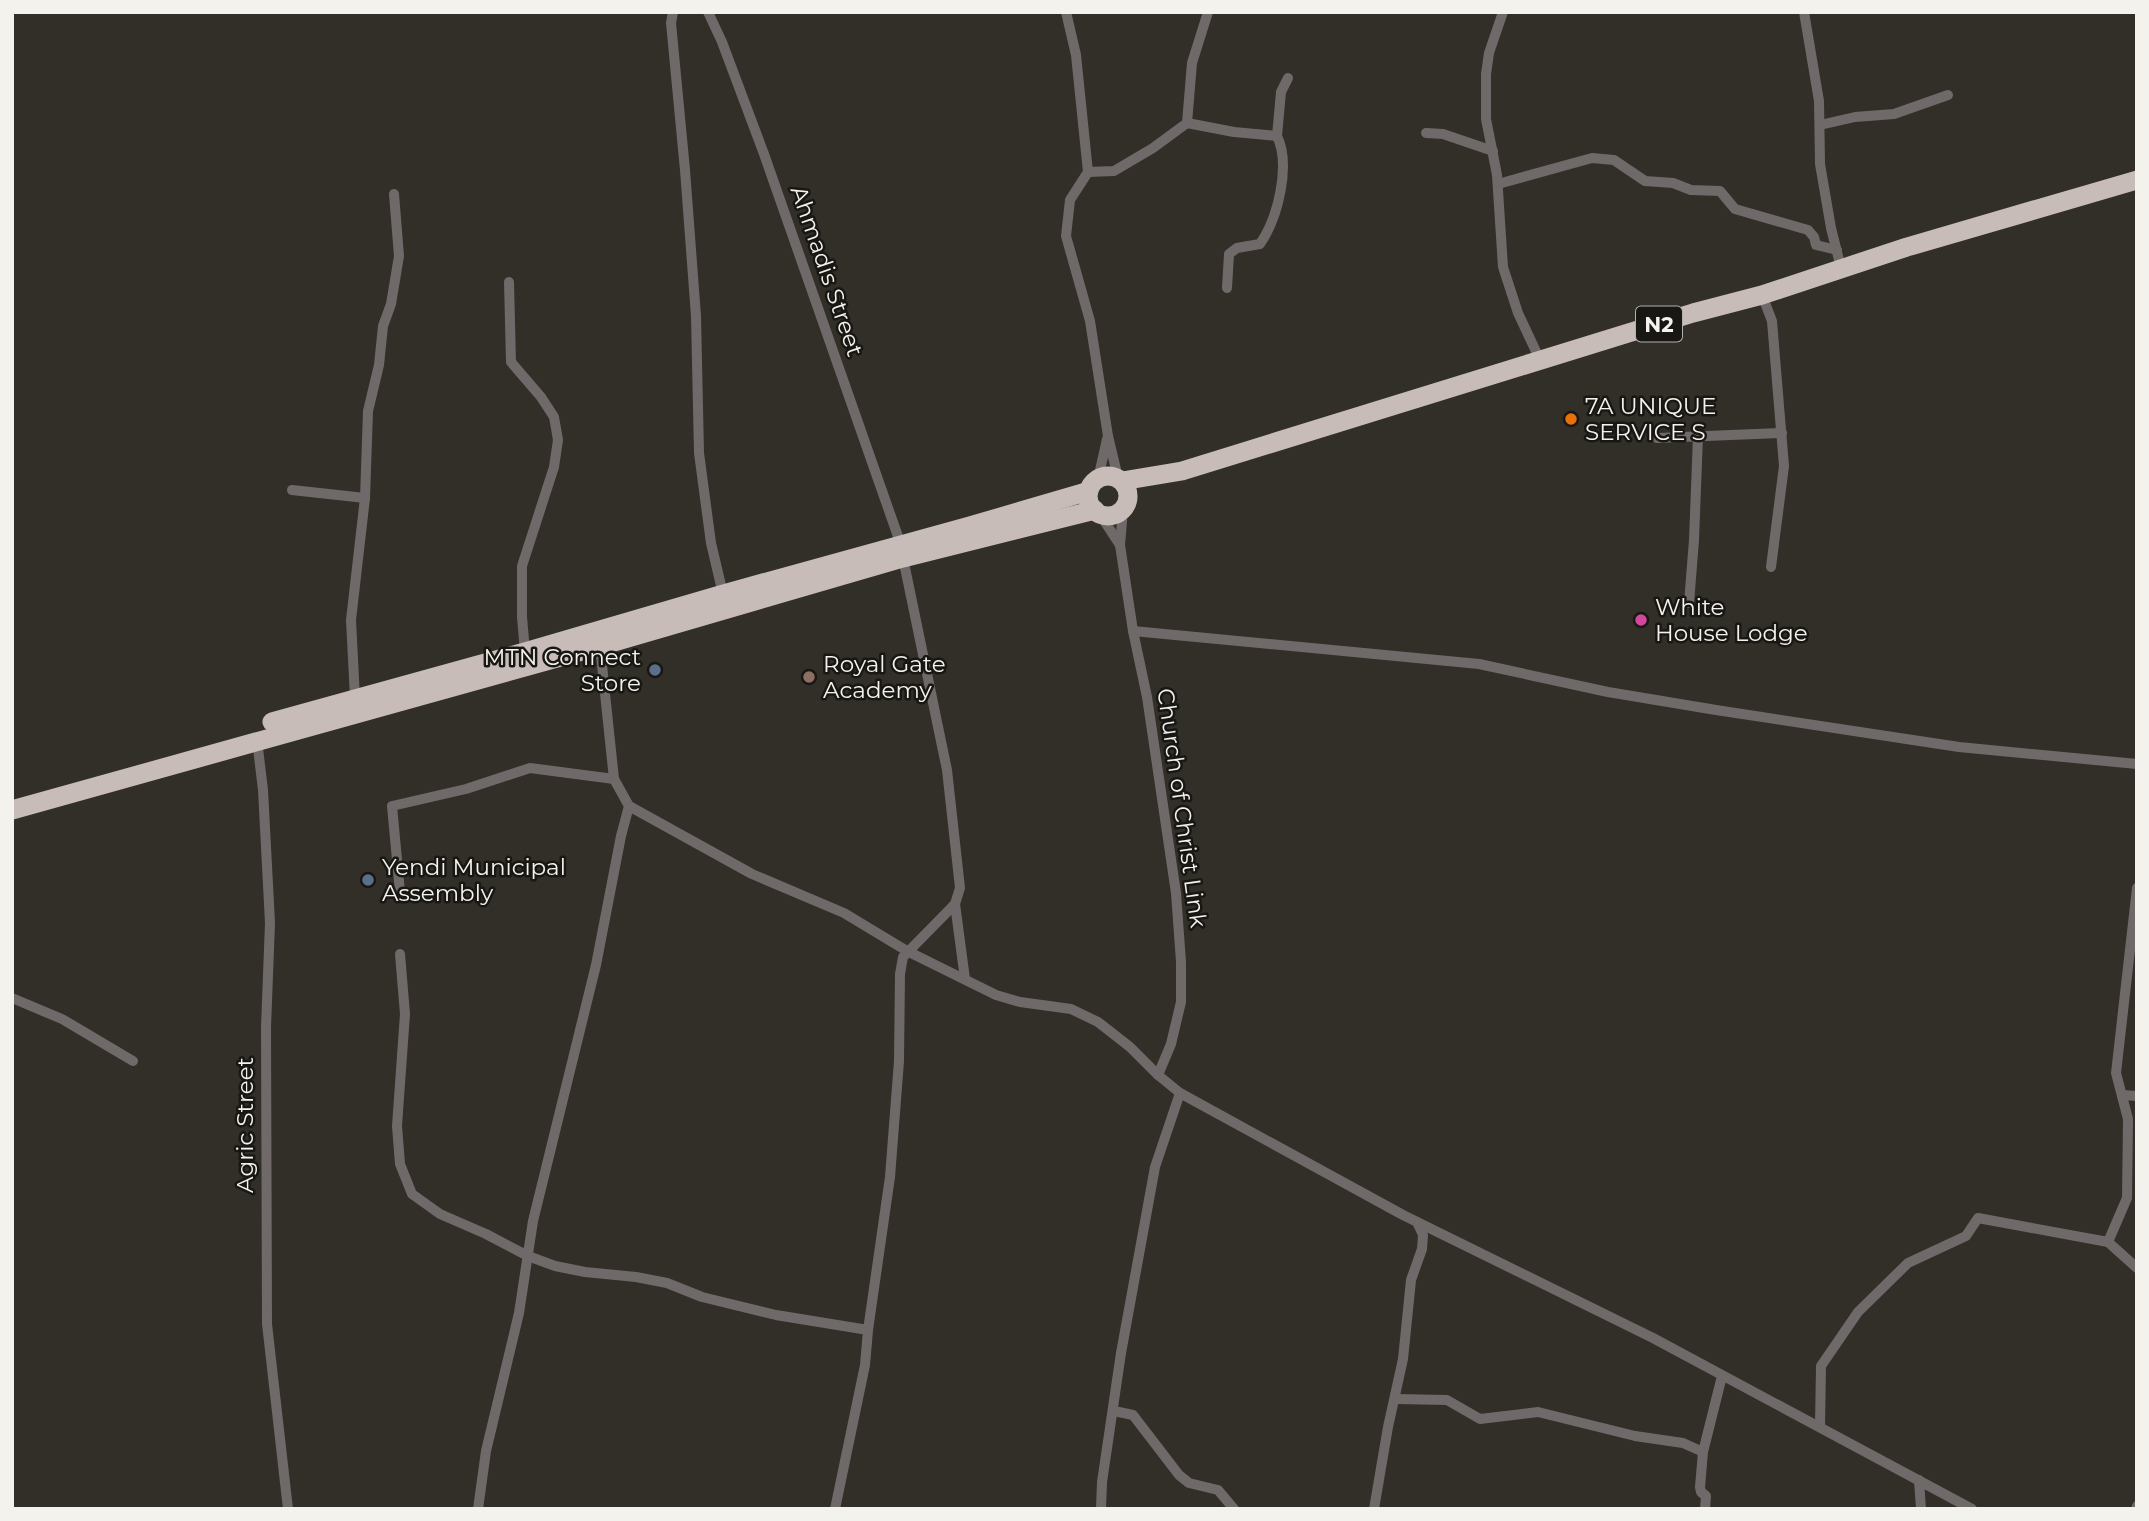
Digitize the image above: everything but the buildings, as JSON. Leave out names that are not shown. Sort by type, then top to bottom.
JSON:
[{"type":"highway","name":"N2","points":[[1120,479],[1182,471],[1693,313],[1762,295],[1839,259],[2137,180]]},
{"type":"highway","name":"N2","points":[[1125,505],[1182,471]]},
{"type":"highway","points":[[12,796],[256,734],[600,646],[902,552],[1093,485],[1108,475],[1120,479],[1127,489],[1125,505],[1114,515],[1097,512],[902,552],[723,594],[355,698],[256,734],[12,810]]},
{"type":"highway","points":[[1093,485],[1089,501],[1097,512]]},
{"type":"street","points":[[673,12],[671,23],[696,316],[699,453],[711,543],[723,594]]},
{"type":"street","name":"Ahmadis Street","points":[[708,12],[722,41],[764,153],[902,552],[947,770],[960,888],[955,904],[965,979]]},
{"type":"street","points":[[1066,12],[1076,55],[1088,172],[1070,200],[1066,236],[1090,321],[1108,436],[1120,479]]},
{"type":"street","points":[[1187,123],[1192,63],[1208,12]]},
{"type":"street","points":[[1503,12],[1489,53],[1486,119],[1497,184],[1503,267],[1518,313],[1540,360]]},
{"type":"street","points":[[1804,12],[1819,101],[1821,164],[1839,259]]},
{"type":"street","points":[[1227,288],[1229,254],[1237,248],[1260,244],[1268,234],[1277,210],[1284,157],[1283,147],[1277,136],[1281,92],[1288,78]]},
{"type":"street","points":[[1820,125],[1855,117],[1894,114],[1948,95]]},
{"type":"street","points":[[1088,172],[1114,171],[1153,148],[1187,123],[1234,132],[1277,136]]},
{"type":"street","points":[[1426,133],[1443,134],[1493,151]]},
{"type":"street","points":[[1497,184],[1592,158],[1614,160],[1645,181],[1673,183],[1691,190],[1720,191],[1735,209],[1808,230],[1816,245],[1839,259]]},
{"type":"street","points":[[355,698],[351,620],[365,498],[368,411],[399,256],[394,194]]},
{"type":"street","points":[[509,282],[511,362],[541,397],[554,418],[558,440],[554,467],[522,566],[525,652]]},
{"type":"street","points":[[1762,295],[1772,321],[1784,466],[1771,566]]},
{"type":"street","points":[[1657,438],[1782,433]]},
{"type":"street","points":[[1093,485],[1108,436]]},
{"type":"street","points":[[1689,603],[1698,436]]},
{"type":"street","points":[[292,490],[365,498]]},
{"type":"street","name":"Church of Christ Link","points":[[1125,505],[1119,545],[1147,696],[1176,893],[1181,962],[1181,1002],[1171,1044],[1158,1075]]},
{"type":"street","name":"Church of Christ Link","points":[[1097,512],[1119,545]]},
{"type":"street","points":[[1133,631],[1479,664],[1608,692],[1959,747],[2137,764]]},
{"type":"street","points":[[600,646],[614,779],[629,806],[752,874],[844,913],[907,951],[996,995],[1020,1002],[1071,1009],[1098,1022],[1180,1093],[1417,1222],[1653,1338],[1972,1509]]},
{"type":"street","name":"Agric Street","points":[[256,734],[263,790],[270,923],[266,1027],[267,1324],[288,1509]]},
{"type":"street","points":[[400,892],[392,806],[466,789],[530,768],[614,779]]},
{"type":"street","points":[[478,1509],[485,1451],[519,1313],[533,1221],[596,965],[629,806]]},
{"type":"street","points":[[2108,1242],[2127,1198],[2128,1119],[2116,1073],[2137,888]]},
{"type":"street","points":[[835,1509],[864,1364],[890,1177],[900,1061],[900,974],[903,957],[955,904]]},
{"type":"street","points":[[400,954],[405,1014],[397,1126],[400,1164],[412,1194],[440,1213],[528,1256],[555,1266],[667,1283],[702,1297],[776,1315],[868,1330]]},
{"type":"street","points":[[12,998],[62,1019],[133,1061]]},
{"type":"street","points":[[1101,1509],[1102,1482],[1121,1353],[1156,1167],[1180,1093]]},
{"type":"street","points":[[2122,1095],[2137,1096]]},
{"type":"street","points":[[1821,1426],[1821,1366],[1858,1312],[1908,1263],[1966,1236],[1978,1218],[2108,1242],[2137,1268]]},
{"type":"street","points":[[1374,1509],[1403,1359],[1411,1280],[1422,1250],[1423,1235],[1417,1222]]},
{"type":"street","points":[[1705,1509],[1706,1496],[1700,1487],[1703,1452],[1722,1376]]},
{"type":"street","points":[[1395,1399],[1447,1400],[1480,1419],[1538,1412],[1635,1436],[1682,1443],[1703,1452]]},
{"type":"street","points":[[1114,1411],[1133,1415],[1179,1475],[1189,1483],[1218,1490],[1234,1509]]},
{"type":"street","points":[[1919,1480],[1921,1509]]},
{"type":"place","name":"7A UNIQUE SERVICE S","points":[[1571,419]]},
{"type":"place","name":"White House Lodge","points":[[1641,620]]},
{"type":"place","name":"MTN Connect Store","points":[[655,670]]},
{"type":"place","name":"Royal Gate Academy","points":[[809,677]]},
{"type":"place","name":"Yendi Municipal Assembly","points":[[368,880]]}]
